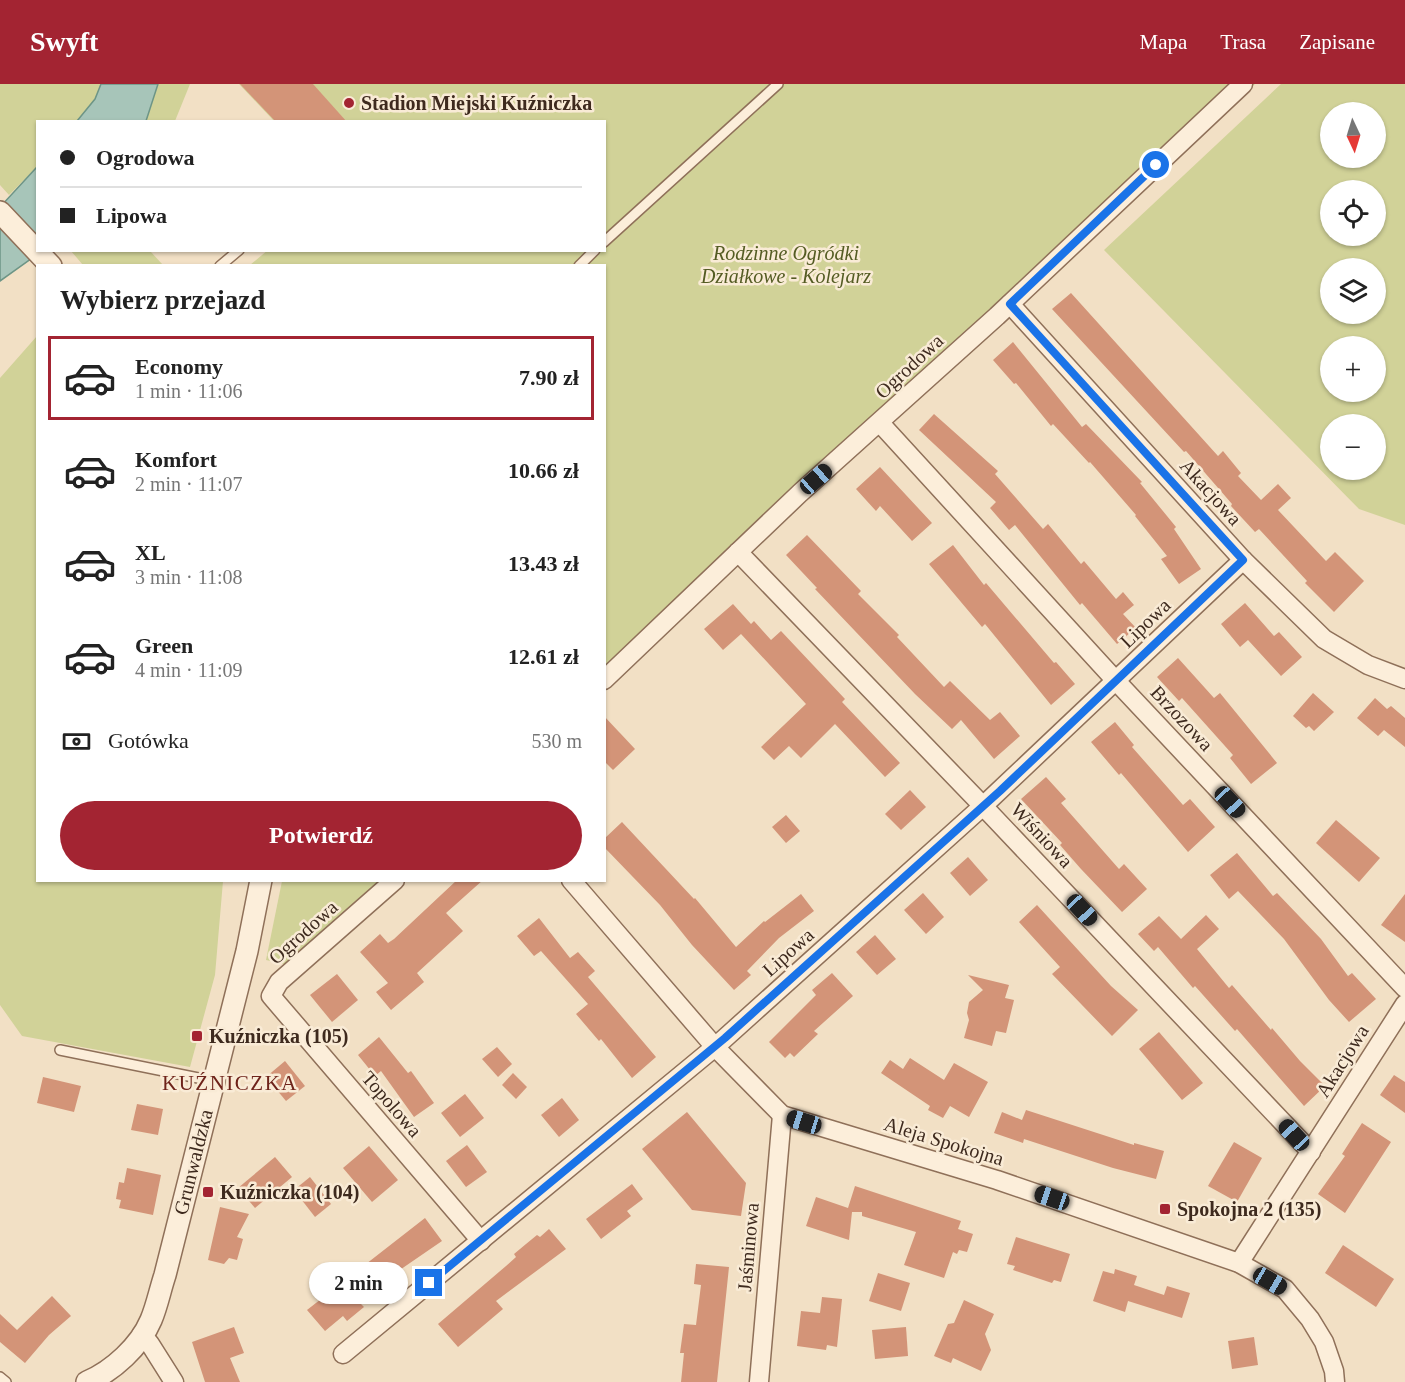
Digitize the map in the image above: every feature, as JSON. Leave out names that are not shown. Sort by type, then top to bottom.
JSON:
[{"type":"street","name":"Ogrodowa","points":[[606,678],[800,493],[1010,304],[1243,84]]},
{"type":"street","points":[[0,212],[36,250]]},
{"type":"street","points":[[38,252],[49,264]]},
{"type":"street","name":"Akacjowa","points":[[1010,304],[1243,560],[1324,639],[1368,665],[1405,679]]},
{"type":"street","name":"Brzozowa","points":[[880,423],[1117,682],[1405,988]]},
{"type":"street","name":"Wiśniowa","points":[[738,552],[1311,1152]]},
{"type":"street","name":"Lipowa","points":[[343,1354],[715,1047],[983,806],[1117,682],[1243,560]]},
{"type":"street","name":"Grunwaldzka","points":[[87,1382],[112,1368],[142,1334],[150,1321],[165,1275],[247,951],[261,882]]},
{"type":"street","name":"Ogrodowa","points":[[272,996],[279,982],[393,882]]},
{"type":"street","name":"Aleja Spokojna","points":[[573,882],[715,1047],[782,1115],[997,1180],[1239,1263],[1285,1289],[1310,1319],[1324,1342],[1334,1371],[1335,1382]]},
{"type":"street","name":"Topolowa","points":[[272,996],[481,1241]]},
{"type":"street","name":"Akacjowa","points":[[1239,1263],[1405,1004]]},
{"type":"street","name":"Jaśminowa","points":[[759,1382],[782,1115]]},
{"type":"street","points":[[142,1334],[174,1382]]},
{"type":"lane","points":[[606,240],[778,84]]},
{"type":"lane","points":[[222,264],[237,252]]},
{"type":"lane","points":[[581,264],[593,252]]},
{"type":"lane","points":[[60,1050],[213,1082]]},
{"type":"lane","points":[[0,1377],[6,1382]]},
{"type":"green space","points":[[0,84],[101,84],[95,99],[78,120],[36,120],[36,168],[9,195],[0,185]]},
{"type":"green space","points":[[158,84],[190,84],[175,120],[147,120]]},
{"type":"green space","name":"Rodzinne Ogródki Działkowe - Kolejarz","points":[[239,84],[1255,84],[1146,180],[606,683],[606,264],[251,264],[266,252],[606,252],[606,120],[273,120]]},
{"type":"green space","points":[[1281,84],[1405,84],[1405,525],[1359,509],[1330,480],[1386,480],[1386,414],[1320,414],[1320,469],[1104,250]]},
{"type":"green space","points":[[72,252],[151,252],[162,264],[82,264]]},
{"type":"green space","points":[[36,337],[36,882],[223,882],[215,975],[190,1067],[22,1036],[0,1005],[0,378]]},
{"type":"green space","points":[[282,882],[382,882],[288,965],[266,960]]},
{"type":"shaded area","points":[[101,84],[158,84],[146,120],[78,120],[95,99]]},
{"type":"shaded area","points":[[36,168],[36,252],[41,252],[0,281],[0,207]]},
{"type":"building","points":[[240,84],[313,84],[345,120],[274,120]]},
{"type":"building","points":[[1071,293],[1218,456],[1223,451],[1241,473],[1238,476],[1261,500],[1278,484],[1291,498],[1278,510],[1326,561],[1335,552],[1364,581],[1334,612],[1305,583],[1307,581],[1259,529],[1255,532],[1186,451],[1184,452],[1052,309]]},
{"type":"building","points":[[1013,342],[1082,427],[1086,424],[1142,482],[1140,483],[1176,527],[1174,529],[1201,569],[1179,584],[1161,559],[1167,556],[1136,515],[1090,462],[1053,424],[1051,426],[1016,383],[1014,384],[993,360]]},
{"type":"building","points":[[934,414],[998,471],[995,474],[1043,529],[1048,524],[1081,564],[1084,561],[1116,599],[1123,592],[1134,605],[1123,614],[1136,628],[1117,644],[1082,603],[1080,605],[1015,525],[1009,530],[990,508],[996,502],[919,430]]},
{"type":"building","points":[[880,467],[932,523],[912,541],[880,506],[876,511],[856,489]]},
{"type":"building","points":[[807,535],[861,591],[858,594],[899,635],[897,637],[944,687],[950,681],[990,720],[1000,712],[1020,736],[994,759],[961,720],[952,729],[915,694],[815,589],[817,588],[786,555]]},
{"type":"building","points":[[953,545],[984,585],[986,583],[1054,663],[1056,662],[1075,684],[1051,705],[985,624],[982,627],[929,564]]},
{"type":"building","points":[[1245,603],[1274,636],[1279,632],[1302,657],[1281,676],[1248,640],[1240,647],[1221,624]]},
{"type":"building","points":[[733,604],[751,624],[754,621],[771,640],[781,631],[845,699],[842,702],[900,763],[885,777],[835,724],[801,758],[789,746],[774,760],[761,747],[806,704],[741,634],[723,650],[704,629]]},
{"type":"building","points":[[1178,658],[1214,698],[1220,693],[1277,763],[1251,784],[1230,758],[1233,755],[1182,698],[1179,701],[1157,677]]},
{"type":"building","points":[[1313,693],[1334,712],[1314,731],[1309,726],[1306,728],[1293,716]]},
{"type":"building","points":[[1375,698],[1387,709],[1391,706],[1405,718],[1405,747],[1384,730],[1378,736],[1357,718]]},
{"type":"building","points":[[606,718],[635,749],[613,770],[606,763]]},
{"type":"building","points":[[1115,722],[1134,745],[1132,747],[1183,805],[1190,799],[1215,827],[1188,852],[1121,773],[1119,775],[1091,742]]},
{"type":"building","points":[[1046,777],[1066,799],[1061,803],[1119,869],[1124,864],[1147,889],[1122,912],[1081,869],[1060,845],[1062,843],[1021,799]]},
{"type":"building","points":[[910,790],[926,807],[901,830],[885,814]]},
{"type":"building","points":[[786,815],[800,831],[786,843],[772,827]]},
{"type":"building","points":[[1336,820],[1380,858],[1359,882],[1316,843]]},
{"type":"building","points":[[622,822],[695,898],[736,947],[764,921],[801,894],[814,911],[779,938],[747,971],[751,975],[734,990],[692,945],[660,905],[606,849],[606,837]]},
{"type":"building","points":[[1237,853],[1273,896],[1277,893],[1321,939],[1348,976],[1352,973],[1376,999],[1349,1022],[1329,1000],[1284,939],[1238,891],[1229,899],[1210,875]]},
{"type":"building","points":[[968,857],[988,880],[970,896],[950,873]]},
{"type":"building","points":[[455,882],[481,882],[446,913],[463,931],[417,973],[424,982],[391,1010],[376,992],[388,983],[360,952],[380,934],[388,943]]},
{"type":"building","points":[[923,893],[944,917],[926,934],[904,910]]},
{"type":"building","points":[[1405,894],[1405,942],[1381,925]]},
{"type":"building","points":[[1037,905],[1111,986],[1138,1010],[1112,1036],[1052,974],[1060,967],[1019,922]]},
{"type":"building","points":[[1206,915],[1219,929],[1197,949],[1229,988],[1232,985],[1325,1086],[1304,1106],[1237,1029],[1235,1031],[1195,986],[1193,988],[1158,947],[1154,951],[1138,934],[1159,916],[1181,939]]},
{"type":"building","points":[[539,918],[570,958],[578,952],[595,971],[588,977],[656,1057],[632,1078],[601,1039],[599,1041],[576,1014],[588,1004],[541,951],[534,956],[517,936]]},
{"type":"building","points":[[875,935],[896,959],[877,975],[856,952]]},
{"type":"building","points":[[832,973],[853,996],[814,1031],[818,1034],[794,1057],[790,1053],[785,1058],[769,1042],[816,995],[812,990]]},
{"type":"building","points":[[337,974],[358,1000],[332,1022],[310,995]]},
{"type":"building","points":[[968,975],[1009,985],[1005,998],[1014,1000],[1006,1033],[996,1031],[992,1046],[964,1038],[969,1020],[967,1013],[969,1002],[983,990]]},
{"type":"building","points":[[1159,1032],[1203,1083],[1182,1100],[1139,1049]]},
{"type":"building","points":[[379,1037],[408,1073],[411,1071],[434,1103],[414,1117],[381,1071],[375,1076],[358,1055]]},
{"type":"building","points":[[497,1047],[512,1064],[498,1077],[482,1059]]},
{"type":"building","points":[[910,1058],[944,1080],[954,1063],[988,1082],[969,1117],[950,1106],[943,1118],[928,1110],[930,1106],[881,1073],[890,1060],[903,1069]]},
{"type":"building","points":[[285,1061],[305,1086],[286,1101],[266,1077]]},
{"type":"building","points":[[513,1073],[527,1087],[516,1099],[502,1085]]},
{"type":"building","points":[[1394,1075],[1405,1082],[1405,1113],[1380,1095]]},
{"type":"building","points":[[43,1077],[81,1086],[74,1112],[37,1103]]},
{"type":"building","points":[[465,1094],[484,1118],[460,1137],[441,1113]]},
{"type":"building","points":[[562,1098],[579,1120],[559,1137],[541,1115]]},
{"type":"building","points":[[137,1104],[163,1109],[158,1135],[131,1130]]},
{"type":"building","points":[[1026,1110],[1134,1145],[1134,1143],[1164,1151],[1156,1179],[1113,1168],[1024,1139],[1023,1143],[994,1133],[1002,1112],[1022,1120]]},
{"type":"building","points":[[687,1112],[746,1183],[741,1216],[692,1210],[642,1149]]},
{"type":"building","points":[[1362,1123],[1391,1142],[1345,1213],[1318,1194],[1345,1156],[1342,1154]]},
{"type":"building","points":[[1234,1142],[1262,1158],[1237,1202],[1208,1186]]},
{"type":"building","points":[[467,1145],[487,1172],[466,1187],[446,1161]]},
{"type":"building","points":[[369,1146],[398,1180],[372,1202],[343,1168]]},
{"type":"building","points":[[275,1157],[292,1177],[255,1208],[238,1188]]},
{"type":"building","points":[[127,1168],[161,1175],[153,1215],[119,1208],[121,1200],[116,1199],[119,1182],[124,1183]]},
{"type":"building","points":[[310,1177],[331,1204],[315,1217],[294,1190]]},
{"type":"building","points":[[632,1184],[643,1199],[627,1211],[631,1216],[601,1239],[586,1219]]},
{"type":"building","points":[[855,1186],[961,1221],[958,1229],[973,1234],[967,1252],[959,1250],[957,1254],[953,1252],[944,1278],[904,1265],[916,1232],[862,1216],[862,1212],[852,1212],[849,1240],[806,1226],[816,1197],[848,1208]]},
{"type":"building","points":[[220,1207],[249,1214],[237,1237],[243,1239],[237,1260],[229,1258],[224,1264],[208,1260]]},
{"type":"building","points":[[425,1218],[442,1241],[391,1276],[360,1303],[364,1307],[347,1321],[343,1316],[325,1331],[307,1310]]},
{"type":"building","points":[[549,1229],[566,1249],[496,1301],[503,1309],[458,1347],[438,1324],[516,1257],[514,1254],[537,1235],[540,1237]]},
{"type":"building","points":[[1016,1237],[1070,1254],[1061,1282],[1054,1280],[1052,1283],[1013,1270],[1015,1266],[1007,1264]]},
{"type":"building","points":[[1343,1245],[1394,1279],[1376,1307],[1325,1273]]},
{"type":"building","points":[[696,1264],[729,1267],[717,1382],[681,1382],[684,1353],[680,1353],[684,1324],[696,1325],[701,1285],[694,1284]]},
{"type":"building","points":[[1115,1269],[1137,1276],[1134,1285],[1164,1295],[1167,1286],[1190,1293],[1182,1318],[1128,1301],[1125,1312],[1093,1301],[1103,1271],[1114,1274]]},
{"type":"building","points":[[878,1273],[910,1283],[901,1311],[869,1301]]},
{"type":"building","points":[[52,1296],[71,1316],[49,1335],[25,1363],[0,1342],[0,1314],[17,1330]]},
{"type":"building","points":[[822,1297],[842,1299],[837,1347],[827,1345],[826,1350],[797,1346],[801,1311],[820,1313]]},
{"type":"building","points":[[964,1300],[994,1314],[985,1334],[991,1350],[981,1371],[953,1358],[951,1363],[934,1356],[948,1324],[954,1323]]},
{"type":"building","points":[[234,1327],[244,1353],[230,1358],[240,1382],[205,1382],[192,1342]]},
{"type":"building","points":[[906,1327],[908,1356],[875,1359],[872,1330]]},
{"type":"building","points":[[1254,1337],[1258,1365],[1232,1369],[1228,1341]]},
{"type":"place","name":"Stadion Miejski Kuźniczka","points":[[349,103]]},
{"type":"place","name":"Kuźniczka (105)","points":[[197,1036]]},
{"type":"place","name":"Kuźniczka (104)","points":[[208,1192]]},
{"type":"place","name":"Spokojna 2 (135)","points":[[1165,1209]]},
{"type":"district","name":"KUŹNICZKA","points":[[230,1083]]},
{"type":"route","points":[[429,1283],[725,1038],[1000,791],[1243,560],[1010,304],[1156,165]]}]
